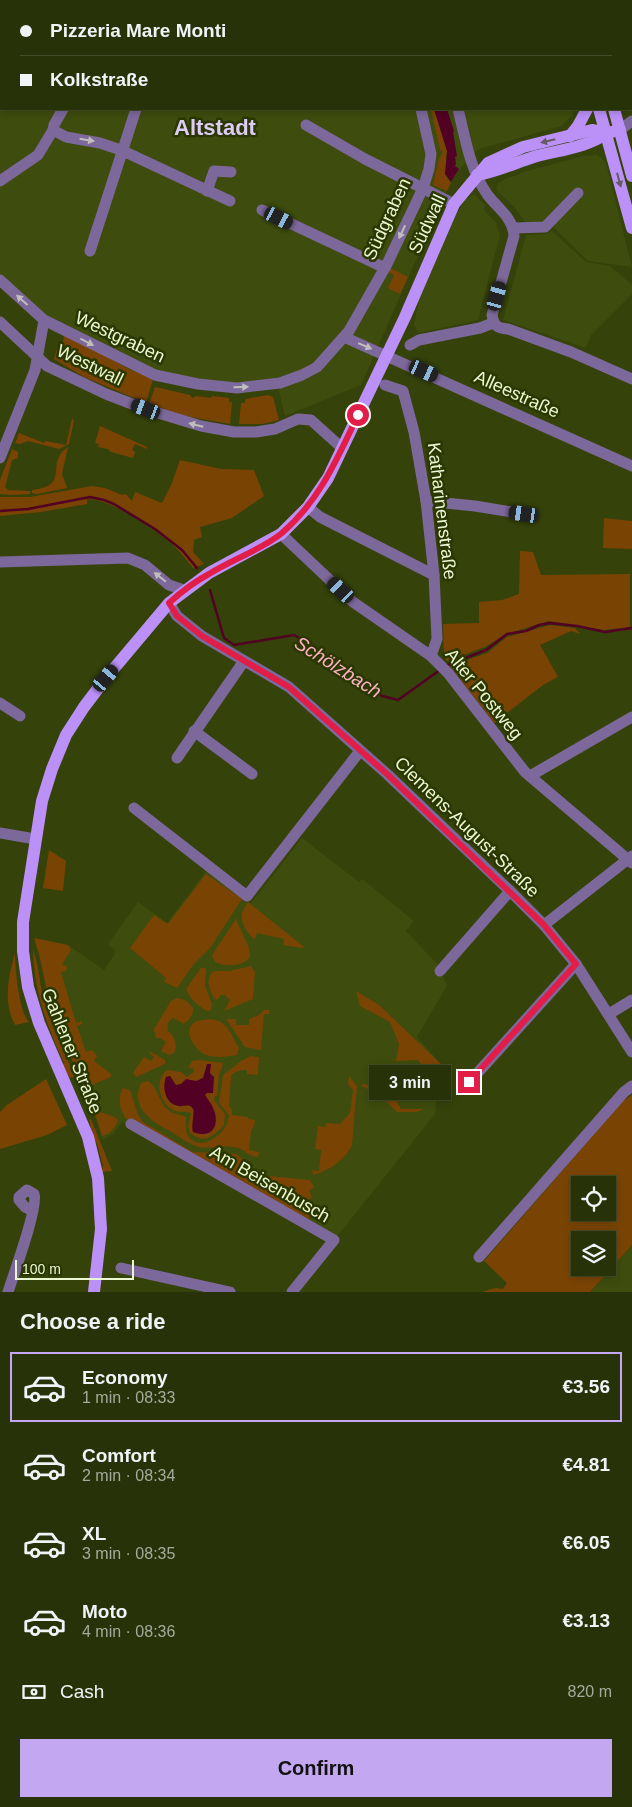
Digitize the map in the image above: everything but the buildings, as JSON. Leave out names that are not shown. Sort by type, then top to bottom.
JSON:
[{"type":"main road","points":[[570,136],[586,110]]},
{"type":"main road","points":[[599,110],[632,228]]},
{"type":"main road","points":[[615,110],[626,131],[632,176]]},
{"type":"main road","name":"Südwall","points":[[387,355],[454,204],[488,163],[523,147],[592,130],[607,133]]},
{"type":"main road","points":[[477,175],[492,172],[534,157],[596,141],[607,133],[626,131]]},
{"type":"main road","name":"Gahlener Straße","points":[[94,1292],[101,1229],[98,1178],[88,1138],[39,1023],[28,987],[23,951],[23,922],[35,839],[42,801],[52,769],[66,735],[84,707],[169,603],[184,590],[209,574],[281,534],[308,507],[328,478],[387,355]]},
{"type":"street","points":[[0,181],[38,155],[53,130],[62,110]]},
{"type":"street","points":[[90,251],[136,110]]},
{"type":"street","name":"Südgraben","points":[[344,337],[385,268],[423,188],[431,154],[421,110]]},
{"type":"street","points":[[458,110],[477,175],[486,193],[508,218],[513,228],[514,236],[492,315],[493,323],[499,328],[508,329],[571,352],[632,379]]},
{"type":"street","points":[[626,131],[632,121]]},
{"type":"street","points":[[306,125],[365,159],[454,204]]},
{"type":"street","points":[[53,130],[66,137],[100,142],[122,150],[230,201]]},
{"type":"street","points":[[207,191],[214,171],[231,172]]},
{"type":"street","points":[[513,228],[545,227],[578,193]]},
{"type":"street","points":[[262,210],[385,268]]},
{"type":"street","name":"Westgraben","points":[[0,280],[44,320],[155,374],[198,384],[255,387],[280,383],[317,367],[344,337]]},
{"type":"street","points":[[0,458],[35,370],[44,320]]},
{"type":"street","name":"Westwall","points":[[0,322],[47,366],[106,394],[172,419],[234,432],[256,432],[275,429],[298,419],[312,420],[342,448]]},
{"type":"street","points":[[410,345],[418,340],[480,328],[493,323]]},
{"type":"street","name":"Alleestraße","points":[[344,337],[632,466]]},
{"type":"street","name":"Katharinenstraße","points":[[385,385],[402,391],[414,432],[426,502],[434,574],[437,639],[431,656]]},
{"type":"street","points":[[426,502],[475,506],[524,514]]},
{"type":"street","points":[[308,507],[320,517],[434,574]]},
{"type":"street","name":"Alter Postweg","points":[[281,534],[353,602],[431,656],[448,673],[530,776],[630,859]]},
{"type":"street","points":[[0,562],[128,558],[145,565],[169,585],[184,590]]},
{"type":"street","name":"Clemens-August-Straße","points":[[169,603],[177,616],[202,636],[289,687],[387,774],[510,891],[544,925],[576,964],[632,1052]]},
{"type":"street","points":[[177,758],[244,661]]},
{"type":"street","points":[[0,703],[20,716]]},
{"type":"street","points":[[530,776],[632,717]]},
{"type":"street","points":[[194,731],[252,774]]},
{"type":"street","points":[[134,808],[246,896],[360,751]]},
{"type":"street","points":[[0,833],[35,839]]},
{"type":"street","points":[[544,925],[630,859]]},
{"type":"street","points":[[440,971],[510,891]]},
{"type":"street","points":[[463,1089],[576,964]]},
{"type":"street","points":[[609,1014],[632,1000]]},
{"type":"street","points":[[479,1257],[624,1092],[632,1086]]},
{"type":"street","name":"Am Beisenbusch","points":[[132,1124],[334,1240],[292,1292]]},
{"type":"street","points":[[8,1292],[33,1211]]},
{"type":"street","points":[[121,1268],[230,1292]]},
{"type":"shaded area","points":[[0,110],[575,110],[562,126],[479,149],[460,169],[446,192],[361,385],[285,416],[278,387],[232,385],[158,373],[51,318],[27,302],[0,277]]},
{"type":"shaded area","points":[[431,110],[434,110],[447,151],[445,175],[451,183],[447,191],[433,185],[439,159],[443,152],[440,150]]},
{"type":"shaded area","points":[[434,110],[447,110],[454,131],[457,156],[455,157],[455,166],[459,169],[451,182],[445,174],[447,151]]},
{"type":"shaded area","points":[[596,155],[601,157],[606,163],[632,267],[588,261],[552,226],[545,222],[525,222],[516,209],[496,190],[498,183],[524,172],[583,156]]},
{"type":"shaded area","points":[[474,194],[485,205],[484,210],[496,223],[500,235],[478,320],[419,333],[414,325],[419,300],[457,213],[466,199]]},
{"type":"shaded area","points":[[552,231],[586,262],[610,266],[632,285],[632,294],[591,335],[586,348],[503,320],[526,235],[545,234]]},
{"type":"shaded area","points":[[390,268],[408,277],[400,294],[388,288],[394,275],[388,272]]},
{"type":"shaded area","points":[[64,333],[127,368],[153,379],[146,403],[84,377],[54,359],[59,343],[63,343]]},
{"type":"shaded area","points":[[155,387],[190,395],[192,398],[196,396],[211,398],[212,396],[229,398],[229,402],[232,402],[230,424],[185,416],[149,404]]},
{"type":"shaded area","points":[[268,395],[273,397],[279,420],[262,424],[239,424],[241,403],[245,403],[245,399]]},
{"type":"shaded area","points":[[72,419],[74,420],[69,444],[59,449],[28,441],[20,444],[15,443],[19,433],[44,443],[45,441],[66,445]]},
{"type":"shaded area","points":[[100,426],[147,447],[147,449],[135,444],[132,450],[135,452],[133,458],[98,447],[99,444],[95,443]]},
{"type":"shaded area","points":[[68,447],[62,474],[67,488],[37,494],[32,493],[32,490],[44,488],[55,479],[58,459],[61,453]]},
{"type":"shaded area","points":[[12,449],[18,452],[18,458],[12,460],[5,487],[8,490],[30,491],[30,494],[0,494],[0,480]]},
{"type":"shaded area","points":[[180,460],[221,469],[254,470],[264,496],[232,518],[200,527],[202,537],[194,540],[193,552],[204,564],[193,568],[180,552],[160,534],[136,517],[98,500],[87,499],[87,504],[41,512],[0,516],[0,497],[30,497],[92,486],[105,488],[122,495],[126,494],[132,501],[135,492],[162,503],[172,483]]},
{"type":"shaded area","points":[[604,518],[632,521],[632,549],[603,548]]},
{"type":"shaded area","points":[[520,551],[533,552],[541,575],[630,574],[630,627],[604,630],[549,621],[506,634],[485,647],[447,661],[444,659],[443,624],[479,623],[479,602],[502,600],[519,594]]},
{"type":"shaded area","points":[[550,625],[575,628],[580,634],[571,631],[540,645],[558,677],[543,685],[494,723],[450,666],[487,653],[507,637]]},
{"type":"shaded area","points":[[302,838],[359,882],[362,879],[414,921],[406,931],[439,966],[447,986],[417,1037],[441,1064],[435,1114],[335,1239],[150,1134],[122,1122],[114,1133],[103,1140],[85,1088],[61,1036],[45,988],[57,960],[60,943],[68,945],[104,970],[115,954],[114,949],[108,944],[138,902],[167,923],[207,870],[251,903]]},
{"type":"shaded area","points":[[49,850],[66,861],[63,891],[43,888]]},
{"type":"shaded area","points":[[206,874],[242,899],[210,948],[193,965],[177,988],[164,982],[166,978],[130,948],[154,915],[168,924]]},
{"type":"shaded area","points":[[248,902],[304,947],[283,945],[284,939],[257,933],[255,939],[252,937],[242,920],[242,912]]},
{"type":"shaded area","points":[[236,919],[249,948],[250,957],[243,963],[234,965],[224,965],[215,962],[212,955]]},
{"type":"shaded area","points":[[34,938],[68,945],[71,950],[62,964],[67,967],[66,971],[61,972],[76,1023],[82,1021],[82,1024],[77,1026],[86,1052],[92,1050],[97,1056],[94,1061],[111,1074],[111,1077],[85,1088],[54,1020]]},
{"type":"shaded area","points":[[33,950],[49,1017],[75,1076],[70,1078],[62,1067],[64,1063],[42,1008],[36,980]]},
{"type":"shaded area","points":[[15,953],[20,1000],[29,1022],[15,1025],[9,1008],[8,990]]},
{"type":"shaded area","points":[[251,966],[255,972],[253,999],[224,1011],[230,1000],[225,995],[221,995],[217,1000],[214,998],[209,984],[211,974],[214,971],[229,971]]},
{"type":"shaded area","points":[[201,968],[206,970],[205,986],[212,1004],[211,1010],[207,1011],[195,1002],[186,989]]},
{"type":"shaded area","points":[[356,991],[379,1005],[441,1064],[438,1087],[434,1086],[431,1074],[418,1060],[396,1061],[399,1044],[390,1022],[360,1006]]},
{"type":"shaded area","points":[[177,998],[188,1002],[193,1011],[188,1021],[183,1024],[173,1018],[169,1022],[168,1031],[176,1044],[174,1053],[169,1055],[161,1051],[166,1042],[156,1038],[154,1029],[171,1001]]},
{"type":"shaded area","points":[[264,1010],[269,1010],[269,1014],[264,1014],[261,1050],[245,1047],[226,1019],[236,1019],[236,1025],[249,1025],[249,1019],[259,1015]]},
{"type":"shaded area","points":[[209,1019],[220,1022],[228,1028],[239,1048],[237,1055],[214,1057],[206,1055],[194,1044],[189,1034],[192,1025],[197,1021]]},
{"type":"shaded area","points":[[151,1052],[165,1060],[165,1064],[136,1077],[133,1073],[144,1057],[151,1061],[154,1057],[149,1053]]},
{"type":"shaded area","points":[[251,1056],[259,1057],[258,1075],[247,1074],[247,1070],[232,1074],[229,1106],[232,1110],[232,1115],[255,1120],[251,1131],[249,1150],[259,1152],[258,1157],[233,1147],[199,1147],[193,1145],[152,1120],[141,1108],[138,1101],[138,1092],[141,1083],[148,1081],[154,1087],[167,1109],[186,1117],[186,1132],[191,1139],[201,1143],[207,1142],[223,1131],[229,1115],[219,1103],[223,1075]]},
{"type":"shaded area","points":[[200,1060],[223,1063],[219,1074],[217,1096],[215,1096],[214,1100],[225,1114],[224,1125],[213,1136],[204,1139],[195,1137],[190,1133],[188,1126],[191,1113],[175,1111],[164,1102],[159,1085],[160,1079],[167,1070],[181,1072],[187,1077],[194,1072],[193,1068],[188,1068],[192,1061]]},
{"type":"shaded area","points":[[207,1064],[211,1064],[210,1073],[214,1077],[213,1093],[205,1095],[213,1108],[216,1122],[213,1130],[209,1133],[199,1134],[193,1132],[193,1109],[190,1106],[174,1105],[170,1102],[164,1086],[166,1077],[170,1076],[176,1085],[181,1084],[186,1079],[196,1081],[203,1078]]},
{"type":"shaded area","points":[[349,1076],[357,1086],[352,1145],[346,1155],[336,1164],[325,1171],[313,1175],[312,1170],[319,1171],[321,1150],[315,1149],[318,1126],[325,1127],[326,1123],[340,1124],[350,1113],[353,1090],[348,1084]]},
{"type":"shaded area","points":[[46,1079],[67,1125],[47,1135],[0,1149],[0,1112],[7,1105]]},
{"type":"shaded area","points":[[363,1084],[388,1086],[388,1091],[395,1095],[394,1097],[401,1109],[424,1109],[416,1112],[397,1112],[382,1097],[362,1086]]},
{"type":"shaded area","points":[[123,1088],[130,1090],[138,1115],[143,1122],[193,1152],[237,1154],[258,1175],[310,1180],[314,1187],[309,1191],[312,1197],[307,1201],[311,1210],[308,1221],[125,1118],[120,1103]]},
{"type":"shaded area","points":[[632,1095],[632,1245],[616,1263],[616,1231],[571,1231],[571,1276],[604,1276],[590,1292],[482,1292],[495,1288],[503,1289],[507,1283],[484,1261],[623,1101]]},
{"type":"shaded area","points":[[97,1111],[115,1117],[118,1121],[112,1130],[102,1136],[95,1113]]},
{"type":"shaded area","points":[[91,1119],[112,1171],[101,1172],[103,1166],[97,1143],[94,1141],[89,1120]]},
{"type":"shaded area","points":[[632,1245],[632,1292],[590,1292],[604,1276],[616,1276],[616,1263]]},
{"type":"waterway","name":"Schölzbach","points":[[0,511],[28,509],[90,497],[104,500],[155,529],[182,550],[197,568]]},
{"type":"waterway","name":"Schölzbach","points":[[210,590],[224,638],[234,645],[294,635],[382,696],[398,700],[440,670]]},
{"type":"waterway","name":"Schölzbach","points":[[445,666],[486,650],[507,634],[526,631],[539,625],[550,623],[605,632],[632,628]]},
{"type":"district","name":"Altstadt","points":[[215,127]]},
{"type":"route","points":[[358,415],[321,490],[308,507],[281,534],[209,574],[184,590],[169,603],[175,614],[202,636],[289,687],[387,774],[510,891],[544,925],[576,964],[469,1082]]}]
